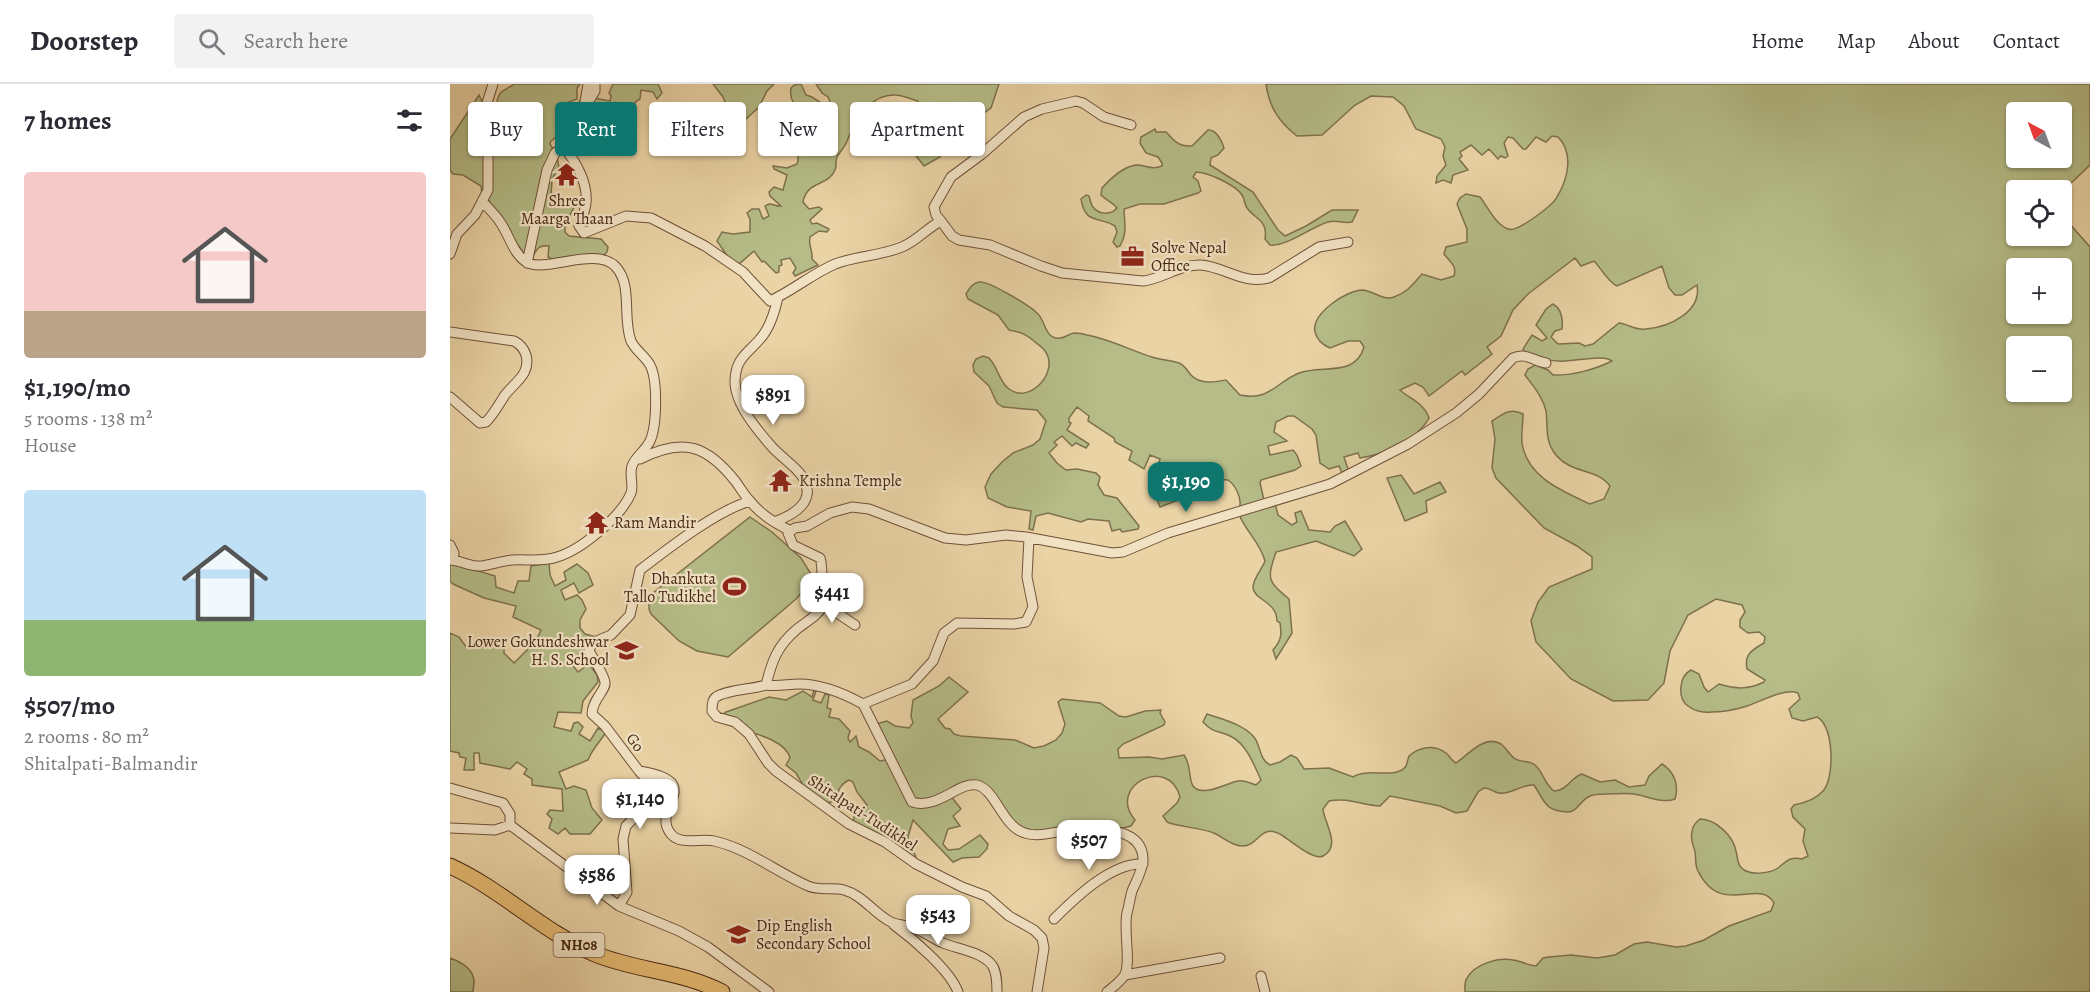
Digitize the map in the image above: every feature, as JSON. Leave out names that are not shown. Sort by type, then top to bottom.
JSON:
[{"type":"main road","name":"NH08","points":[[450,866],[470,875],[593,954],[700,982],[722,992]]},
{"type":"street","points":[[450,254],[457,234],[475,215],[488,190],[488,156],[479,128],[493,84]]},
{"type":"street","points":[[588,84],[585,102],[592,98],[596,84]]},
{"type":"street","points":[[1131,125],[1104,117],[1076,101],[1042,109],[1024,117],[982,154],[951,177],[934,207],[936,215],[952,236],[959,240],[990,244],[1062,273],[1143,281],[1154,280],[1191,266],[1200,265],[1249,280],[1261,280],[1269,278],[1319,247],[1348,242]]},
{"type":"street","points":[[527,262],[547,170],[555,153],[562,147],[579,170],[586,199],[579,226],[584,233],[626,216],[651,218],[705,246],[743,272],[770,301],[834,265],[878,255],[904,246],[941,221]]},
{"type":"street","points":[[450,545],[454,553],[452,560],[478,567],[510,560],[558,557],[576,549],[591,538],[626,503],[632,490],[632,468],[650,441],[655,426],[656,395],[652,367],[632,344],[626,328],[624,285],[621,273],[613,264],[597,260],[569,260],[539,265],[527,262],[515,249],[500,222],[483,201]]},
{"type":"street","points":[[774,522],[791,515],[802,507],[806,492],[805,485],[801,475],[772,447],[743,409],[734,383],[736,366],[744,354],[761,338],[776,310],[778,297]]},
{"type":"street","points":[[450,332],[514,341],[522,347],[527,364],[519,381],[509,390],[486,422],[480,423],[474,419],[450,396]]},
{"type":"street","points":[[1107,992],[1125,975],[1128,965],[1126,920],[1131,894],[1143,864],[1142,850],[1134,838],[1127,834],[1072,830],[1031,835],[1010,824],[986,791],[977,785],[968,786],[926,804],[912,802],[863,704],[844,693],[818,686],[799,684],[766,686],[773,657],[788,637],[817,613],[824,604],[820,574],[822,561],[814,553],[793,545],[788,533],[807,526],[830,513],[852,507],[869,509],[945,538],[966,540],[1006,535],[1112,553],[1124,552],[1168,533],[1330,484],[1408,444],[1456,413],[1479,394],[1513,358],[1520,355],[1546,363]]},
{"type":"street","points":[[634,463],[666,449],[687,446],[709,455],[719,463],[764,515],[793,530]]},
{"type":"street","name":"Go","points":[[750,501],[734,506],[714,518],[640,570],[630,615],[611,635],[592,643],[589,651],[606,681],[605,687],[592,706],[592,714],[639,771],[659,774],[669,779],[674,787],[673,801],[665,824],[672,835],[682,840],[709,840],[734,845],[811,887],[844,890],[858,897],[890,923],[911,927],[985,960],[992,965],[995,972],[997,992]]},
{"type":"street","points":[[863,704],[912,684],[933,661],[944,633],[957,623],[1014,624],[1026,622],[1034,607],[1027,577],[1029,538]]},
{"type":"street","points":[[824,604],[855,625]]},
{"type":"street","name":"Shitalpati-Tudikhel","points":[[766,686],[716,697],[712,704],[712,711],[717,717],[735,722],[756,742],[768,763],[776,771],[849,824],[885,842],[916,864],[962,888],[986,896],[1009,916],[1039,934],[1044,948],[1038,992]]},
{"type":"street","points":[[620,906],[627,892],[623,839],[626,826],[650,802],[654,793],[650,782],[639,771]]},
{"type":"street","points":[[450,789],[503,803],[510,814],[510,825]]},
{"type":"street","points":[[510,825],[620,906],[698,942],[770,992]]},
{"type":"street","points":[[450,828],[495,830],[510,825]]},
{"type":"street","points":[[1054,919],[1099,880],[1134,863],[1143,864]]},
{"type":"street","points":[[890,923],[910,937],[943,970],[956,985],[958,992]]},
{"type":"street","points":[[1125,975],[1220,958]]},
{"type":"street","points":[[1261,976],[1265,992]]},
{"type":"green space","points":[[514,84],[580,84],[577,88],[577,99],[569,102],[555,102],[555,138],[550,144],[557,156],[559,168],[552,179],[551,196],[558,198],[558,206],[575,206],[565,224],[565,232],[569,236],[601,239],[608,247],[603,256],[580,255],[552,259],[548,257],[549,246],[538,248],[532,258],[525,255],[482,194],[481,186],[463,175],[453,174],[450,170],[450,139],[468,112],[468,156],[543,156],[543,102],[497,102],[502,91]]},
{"type":"green space","points":[[613,84],[658,84],[662,93],[657,99],[653,92],[641,90],[640,99],[635,102],[579,102],[581,98],[610,101],[609,93]]},
{"type":"green space","points":[[713,84],[774,84],[762,102],[758,102],[758,108],[746,119],[746,102],[725,102]]},
{"type":"green space","points":[[801,84],[806,95],[820,102],[794,102],[791,88]]},
{"type":"green space","points":[[816,84],[999,84],[991,108],[985,112],[985,102],[918,102],[895,95],[873,102],[850,102],[850,134],[838,156],[838,102],[830,102]]},
{"type":"green space","points":[[1266,84],[2090,84],[2090,165],[2072,182],[2072,180],[2006,180],[2006,246],[2072,246],[2072,227],[2090,247],[2090,992],[1465,992],[1465,981],[1471,973],[1481,965],[1494,961],[1507,959],[1536,966],[1543,958],[1571,955],[1597,958],[1615,955],[1634,944],[1647,942],[1676,947],[1686,946],[1704,940],[1729,926],[1771,911],[1774,903],[1768,896],[1728,895],[1707,885],[1697,868],[1692,840],[1693,829],[1700,819],[1718,825],[1728,834],[1734,845],[1739,865],[1749,872],[1771,871],[1794,858],[1802,859],[1808,856],[1803,841],[1805,829],[1793,817],[1791,809],[1794,805],[1817,797],[1823,791],[1830,775],[1830,741],[1823,722],[1817,717],[1803,721],[1792,718],[1789,709],[1800,699],[1798,693],[1786,692],[1728,711],[1702,712],[1684,702],[1681,693],[1682,682],[1691,670],[1699,674],[1708,692],[1719,684],[1742,688],[1764,682],[1765,680],[1747,669],[1746,664],[1750,653],[1764,643],[1765,637],[1759,632],[1748,633],[1740,627],[1740,620],[1745,612],[1742,605],[1716,599],[1688,615],[1670,651],[1664,683],[1648,700],[1613,701],[1571,679],[1536,642],[1531,621],[1538,602],[1549,587],[1592,569],[1592,557],[1544,528],[1496,478],[1492,468],[1495,439],[1492,421],[1507,412],[1514,411],[1523,414],[1522,443],[1525,455],[1538,474],[1557,488],[1590,504],[1604,499],[1610,486],[1604,480],[1567,464],[1553,451],[1548,437],[1545,406],[1525,375],[1528,369],[1535,365],[1548,370],[1553,375],[1560,375],[1599,367],[1612,361],[1603,358],[1550,360],[1528,354],[1523,349],[1532,335],[1542,341],[1547,338],[1536,325],[1546,309],[1553,304],[1560,311],[1562,318],[1562,329],[1555,331],[1551,337],[1558,344],[1579,343],[1585,346],[1593,344],[1619,323],[1646,329],[1674,321],[1689,310],[1694,303],[1697,285],[1682,295],[1675,295],[1669,288],[1662,266],[1617,286],[1594,261],[1581,266],[1575,258],[1528,294],[1513,310],[1501,336],[1487,347],[1492,354],[1465,375],[1462,371],[1429,396],[1423,387],[1415,383],[1400,390],[1427,413],[1429,418],[1424,426],[1417,433],[1389,450],[1360,458],[1358,453],[1344,457],[1348,469],[1342,473],[1339,466],[1329,469],[1320,463],[1316,435],[1312,429],[1294,416],[1288,416],[1276,422],[1274,432],[1287,441],[1268,446],[1270,455],[1293,450],[1301,466],[1261,480],[1264,500],[1275,503],[1278,515],[1292,525],[1297,522],[1295,513],[1301,511],[1309,530],[1330,532],[1335,526],[1345,521],[1362,549],[1354,556],[1316,541],[1276,552],[1270,574],[1276,588],[1289,599],[1292,633],[1276,659],[1273,650],[1280,638],[1280,623],[1273,609],[1257,595],[1253,587],[1265,561],[1260,548],[1242,520],[1238,511],[1240,502],[1238,494],[1228,480],[1210,479],[1210,489],[1190,488],[1186,497],[1160,507],[1156,497],[1159,494],[1175,491],[1168,473],[1157,468],[1160,459],[1150,455],[1144,469],[1129,460],[1132,451],[1115,442],[1114,438],[1088,421],[1089,416],[1077,407],[1069,418],[1071,423],[1067,430],[1089,444],[1086,448],[1076,443],[1072,446],[1062,436],[1054,442],[1057,445],[1049,453],[1066,470],[1077,469],[1096,473],[1100,477],[1098,485],[1104,495],[1117,498],[1139,526],[1138,529],[1112,531],[1109,521],[1088,519],[1081,522],[1048,513],[1036,516],[1033,530],[1029,529],[1031,511],[1007,507],[988,498],[985,487],[991,474],[1013,453],[1033,445],[1040,439],[1046,421],[1037,410],[1003,407],[997,403],[989,386],[974,372],[973,365],[976,359],[983,356],[989,358],[1009,389],[1017,393],[1026,393],[1040,384],[1046,376],[1049,359],[1044,350],[1031,339],[1009,330],[998,315],[968,299],[966,294],[974,284],[984,282],[1027,305],[1038,314],[1052,337],[1061,338],[1074,333],[1095,337],[1155,358],[1179,363],[1199,380],[1208,382],[1226,380],[1240,395],[1258,396],[1299,373],[1346,366],[1360,357],[1364,347],[1360,341],[1348,341],[1330,348],[1316,335],[1315,325],[1318,318],[1339,299],[1363,290],[1390,298],[1407,290],[1422,274],[1441,280],[1454,276],[1454,266],[1444,254],[1446,247],[1467,242],[1467,229],[1457,204],[1460,198],[1466,194],[1480,197],[1503,227],[1513,229],[1534,218],[1554,201],[1561,190],[1568,166],[1566,151],[1558,137],[1552,136],[1546,142],[1536,137],[1526,149],[1523,149],[1513,138],[1508,137],[1504,143],[1508,156],[1505,158],[1501,156],[1498,159],[1489,149],[1482,155],[1471,145],[1460,152],[1462,156],[1459,159],[1468,170],[1453,175],[1451,183],[1443,180],[1436,183],[1437,176],[1446,165],[1443,156],[1445,147],[1441,139],[1416,129],[1404,106],[1393,97],[1371,96],[1355,105],[1322,135],[1297,136],[1276,113]]},
{"type":"green space","points":[[479,95],[482,102],[474,102]]},
{"type":"green space","points":[[1155,129],[1156,132],[1166,132],[1177,143],[1184,146],[1192,146],[1208,130],[1216,133],[1224,148],[1218,155],[1211,158],[1210,165],[1253,192],[1278,230],[1285,236],[1332,210],[1358,210],[1352,222],[1328,222],[1291,240],[1270,245],[1265,239],[1263,224],[1247,208],[1239,191],[1221,180],[1196,172],[1193,177],[1198,181],[1201,191],[1198,193],[1164,204],[1140,204],[1124,209],[1124,236],[1120,246],[1117,247],[1113,242],[1117,232],[1115,226],[1089,216],[1081,199],[1086,195],[1089,196],[1096,210],[1102,213],[1112,212],[1117,208],[1101,195],[1102,188],[1109,181],[1123,170],[1133,166],[1153,168],[1162,166],[1158,157],[1146,153],[1140,143],[1141,137]]},
{"type":"green space","points":[[798,156],[838,156],[836,168],[832,175],[809,190],[803,202],[809,209],[819,207],[822,209],[810,220],[812,224],[817,223],[829,229],[827,232],[819,231],[810,237],[812,259],[818,265],[795,276],[793,273],[796,268],[790,258],[781,260],[782,265],[776,273],[764,261],[762,262],[754,251],[739,264],[730,260],[717,241],[722,232],[733,234],[750,232],[750,219],[747,213],[752,209],[759,209],[763,219],[769,216],[765,206],[769,204],[781,206],[770,196],[769,192],[774,187],[783,190],[787,175],[774,169],[773,166],[787,168],[797,164]]},
{"type":"green space","points":[[916,156],[941,156],[940,157],[924,166]]},
{"type":"green space","points":[[1401,475],[1414,494],[1440,482],[1446,492],[1426,501],[1427,512],[1405,521],[1387,478]]},
{"type":"green space","name":"Dhankuta Tallo Tudikhel","points":[[750,517],[772,532],[801,558],[814,579],[796,599],[728,657],[697,651],[679,641],[651,614],[649,596]]},
{"type":"green space","points":[[549,563],[550,575],[555,586],[566,580],[564,572],[577,564],[588,573],[593,585],[579,593],[574,583],[561,590],[565,600],[577,595],[582,600],[586,609],[580,620],[580,628],[585,634],[596,637],[599,642],[598,646],[583,651],[570,662],[578,672],[589,664],[597,675],[598,682],[583,701],[581,713],[558,712],[554,727],[571,731],[574,723],[578,722],[583,727],[579,734],[590,741],[598,728],[606,732],[588,760],[559,772],[566,789],[574,786],[586,790],[592,808],[602,820],[590,834],[570,834],[565,828],[558,834],[549,828],[552,819],[547,814],[550,810],[563,811],[562,789],[532,785],[532,779],[524,774],[527,769],[517,762],[510,769],[480,763],[479,753],[474,753],[474,770],[464,770],[466,758],[450,751],[450,633],[459,637],[467,648],[504,646],[504,653],[514,663],[536,641],[541,630],[513,617],[516,606],[484,598],[453,584],[450,581],[450,564],[495,576],[496,587],[514,593],[518,581],[529,581],[531,566]]},
{"type":"green space","points":[[949,677],[968,692],[938,719],[945,728],[961,736],[1015,740],[1034,748],[1056,740],[1062,733],[1065,724],[1058,702],[1062,699],[1100,703],[1119,716],[1126,717],[1145,711],[1161,710],[1164,725],[1123,744],[1118,749],[1119,758],[1162,759],[1184,755],[1193,786],[1203,791],[1238,781],[1256,785],[1261,780],[1242,745],[1232,737],[1214,730],[1203,722],[1207,714],[1232,722],[1249,732],[1254,737],[1262,756],[1270,765],[1291,755],[1297,758],[1304,769],[1329,768],[1353,777],[1366,773],[1389,773],[1402,770],[1409,756],[1417,750],[1427,748],[1441,750],[1456,763],[1483,744],[1495,742],[1501,744],[1516,760],[1535,765],[1554,791],[1562,789],[1582,774],[1600,782],[1615,780],[1629,787],[1645,785],[1649,776],[1662,764],[1673,775],[1676,794],[1675,799],[1665,801],[1631,794],[1593,795],[1571,812],[1549,807],[1534,785],[1503,793],[1484,788],[1478,792],[1467,811],[1456,813],[1440,806],[1390,796],[1380,806],[1348,801],[1329,801],[1323,809],[1332,840],[1331,846],[1328,852],[1319,857],[1308,853],[1275,832],[1269,831],[1248,845],[1238,846],[1216,834],[1167,822],[1163,816],[1180,797],[1174,784],[1164,778],[1153,776],[1134,786],[1128,796],[1128,807],[1135,820],[1131,826],[1040,838],[1017,827],[980,783],[950,795],[961,809],[953,816],[960,826],[948,829],[943,844],[948,850],[959,849],[980,835],[988,844],[987,849],[979,857],[962,858],[953,862],[913,820],[908,837],[917,860],[853,822],[854,817],[867,805],[853,782],[849,780],[843,784],[836,801],[826,803],[807,792],[796,773],[786,765],[790,758],[780,745],[724,723],[722,715],[769,697],[786,700],[803,691],[812,697],[814,690],[816,691],[813,700],[821,703],[825,694],[829,695],[827,708],[831,709],[829,717],[839,719],[850,731],[848,738],[850,742],[856,736],[859,747],[880,761],[885,760],[890,754],[876,724],[887,721],[895,726],[909,728],[913,723],[911,716],[913,700],[939,686]]},
{"type":"green space","points":[[450,958],[462,964],[472,973],[473,992],[450,992]]},
{"type":"place","name":"Shree Maarga Thaan","points":[[567,175]]},
{"type":"place","name":"Solve Nepal Office","points":[[1133,256]]},
{"type":"place","name":"Krishna Temple","points":[[781,480]]},
{"type":"place","name":"Ram Mandir","points":[[596,522]]},
{"type":"place","name":"Dhankuta Tallo Tudikhel","points":[[734,587]]},
{"type":"place","name":"Lower Gokundeshwar H. S. School","points":[[627,650]]},
{"type":"place","name":"Dip English Secondary School","points":[[738,934]]}]
